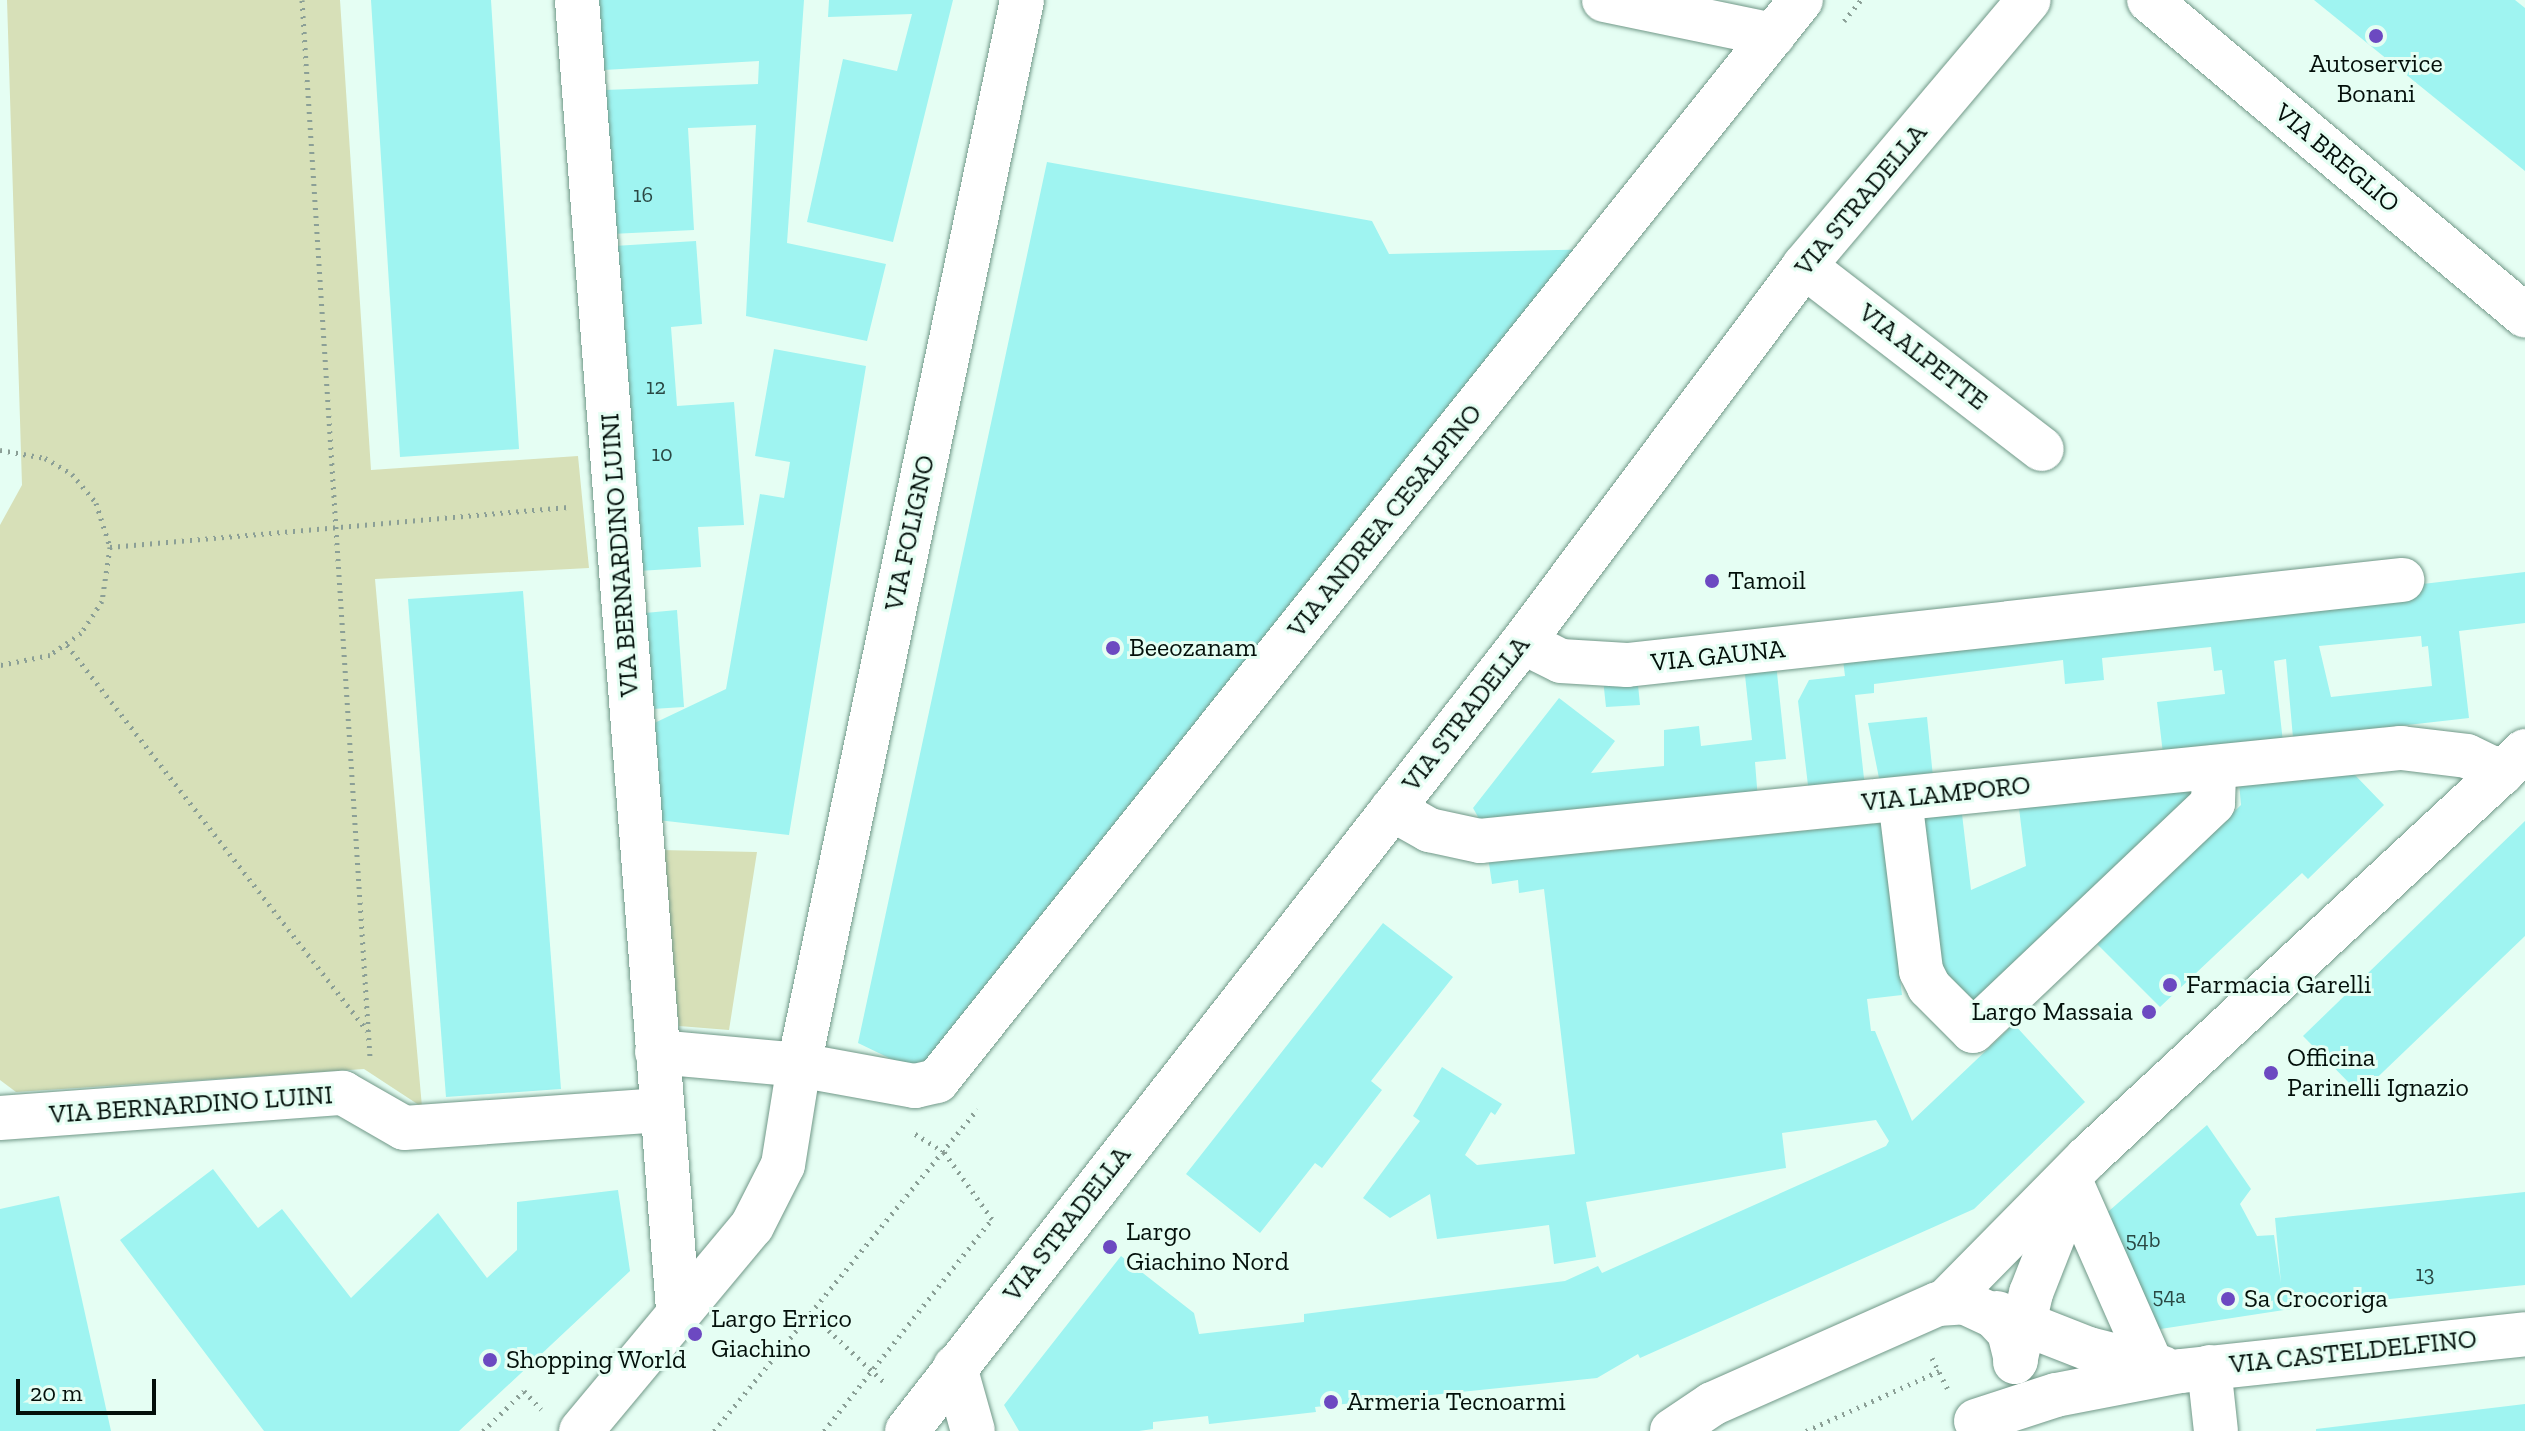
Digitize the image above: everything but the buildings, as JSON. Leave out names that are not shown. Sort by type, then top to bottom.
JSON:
[{"type":"street","name":"VIA BERNARDINO LUINI","points":[[577,0],[678,1311]]},
{"type":"street","name":"VIA FOLIGNO","points":[[799,1065],[1022,0]]},
{"type":"street","points":[[1604,0],[1773,35]]},
{"type":"street","name":"VIA ANDREA CESALPINO","points":[[657,1052],[799,1065],[905,1085],[937,1081],[1801,0]]},
{"type":"street","name":"VIA STRADELLA","points":[[913,1423],[1523,642],[1804,266],[2029,0]]},
{"type":"street","name":"VIA BREGLIO","points":[[2149,0],[2525,316]]},
{"type":"street","name":"VIA ALPETTE","points":[[1804,266],[2042,449]]},
{"type":"street","name":"VIA GAUNA","points":[[1523,642],[1561,661],[1601,666],[2402,580]]},
{"type":"street","name":"VIA LAMPORO","points":[[1392,809],[1449,837],[1480,841],[2401,748],[2513,762]]},
{"type":"street","points":[[1968,1325],[2080,1173],[2513,762]]},
{"type":"street","points":[[1900,799],[1921,971],[1929,987],[1973,1031],[2213,803],[2214,767]]},
{"type":"street","points":[[580,1425],[752,1226],[783,1165],[799,1065]]},
{"type":"street","name":"VIA BERNARDINO LUINI","points":[[0,1118],[343,1093],[404,1128],[661,1110]]},
{"type":"street","points":[[1637,1431],[1682,1423],[1968,1325],[2046,1250],[2080,1173]]},
{"type":"street","points":[[2080,1173],[2180,1368],[2216,1431]]},
{"type":"street","points":[[1960,1415],[2000,1398],[1968,1325]]},
{"type":"street","name":"VIA CASTELDELFINO","points":[[1968,1325],[2180,1368]]},
{"type":"street","name":"VIA CASTELDELFINO","points":[[1960,1415],[2180,1368],[2525,1334]]},
{"type":"street","points":[[955,1367],[973,1431]]},
{"type":"path","points":[[302,0],[373,1111]]},
{"type":"path","points":[[0,450],[45,458],[72,474],[96,503],[110,547],[102,601],[67,645],[32,662],[0,665]]},
{"type":"path","points":[[110,547],[335,524],[616,504]]},
{"type":"path","points":[[67,645],[369,1032]]},
{"type":"path","points":[[824,1431],[870,1369],[992,1219],[944,1152]]},
{"type":"path","points":[[811,1314],[870,1369],[913,1423]]},
{"type":"path","points":[[1806,1431],[1939,1371],[1968,1325]]},
{"type":"path","points":[[1939,1371],[1960,1415]]},
{"type":"path","points":[[483,1431],[524,1391],[580,1425]]},
{"type":"green space","points":[[7,0],[340,0],[371,470],[578,456],[589,568],[375,579],[422,1107],[364,1069],[16,1092],[0,1080],[0,525],[22,485]]},
{"type":"green space","points":[[659,850],[757,852],[729,1030],[679,1026]]},
{"type":"place","name":"Autoservice Bonani","points":[[2376,36]]},
{"type":"place","name":"Tamoil","points":[[1712,581]]},
{"type":"place","name":"Beeozanam","points":[[1113,648]]},
{"type":"place","name":"Farmacia Garelli","points":[[2170,985]]},
{"type":"place","name":"Largo Massaia","points":[[2149,1012]]},
{"type":"place","name":"Officina Parinelli Ignazio","points":[[2271,1073]]},
{"type":"place","name":"Largo Giachino Nord","points":[[1110,1247]]},
{"type":"place","name":"Sa Crocoriga","points":[[2228,1299]]},
{"type":"place","name":"Largo Errico Giachino","points":[[695,1334]]},
{"type":"place","name":"Shopping World","points":[[490,1360]]},
{"type":"place","name":"Armeria Tecnoarmi","points":[[1331,1402]]}]
